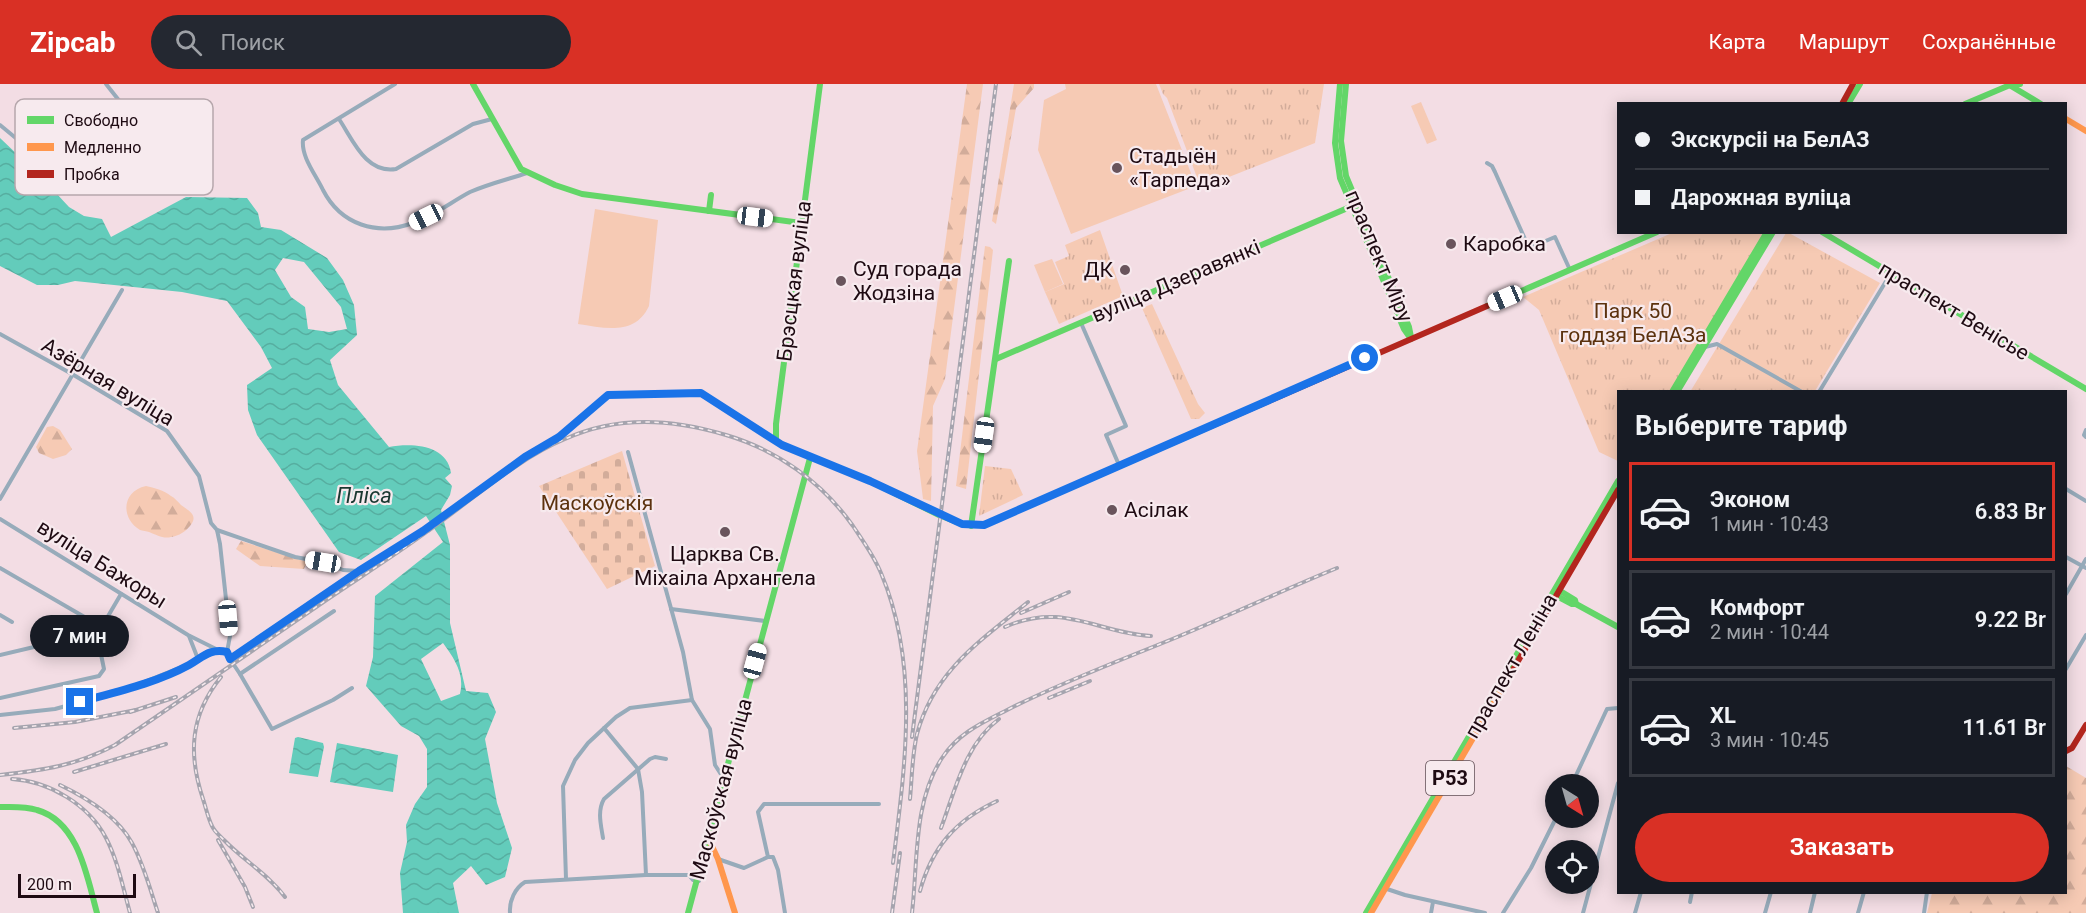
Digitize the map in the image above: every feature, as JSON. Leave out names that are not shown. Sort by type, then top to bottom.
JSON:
[{"type":"main road","points":[[472,84],[521,169],[527,173],[582,194],[801,223]]},
{"type":"main road","name":"Брэсцкая вуліца","points":[[776,440],[776,424],[820,84]]},
{"type":"main road","name":"праспект Міру","points":[[1340,84],[1334,135],[1335,158],[1340,178],[1354,205],[1397,306],[1409,327],[1412,339]]},
{"type":"main road","name":"праспект Міру","points":[[1346,84],[1340,146],[1354,205]]},
{"type":"main road","points":[[1843,102],[1853,84]]},
{"type":"main road","points":[[1849,102],[1860,84]]},
{"type":"main road","points":[[2010,84],[2038,102]]},
{"type":"main road","points":[[1970,102],[2010,84],[2019,84]]},
{"type":"main road","points":[[2067,120],[2086,131]]},
{"type":"main road","points":[[710,211],[711,195]]},
{"type":"main road","name":"вуліца Дзеравянкі","points":[[996,359],[1354,205]]},
{"type":"main road","points":[[776,440],[810,458],[870,481],[939,514],[971,526],[984,525],[1651,234]]},
{"type":"main road","points":[[1675,390],[1766,234]]},
{"type":"main road","points":[[1675,390],[1772,234]]},
{"type":"main road","name":"праспект Венісье","points":[[1825,234],[2086,389]]},
{"type":"main road","points":[[971,526],[1009,261]]},
{"type":"main road","points":[[1149,293],[1153,300]]},
{"type":"main road","points":[[1137,299],[1140,307]]},
{"type":"main road","name":"Маскоўская вуліца","points":[[688,913],[810,458]]},
{"type":"main road","name":"праспект Леніна","points":[[1557,592],[1617,483]]},
{"type":"main road","name":"праспект Леніна","points":[[1366,913],[1383,888],[1617,492]]},
{"type":"main road","points":[[1557,592],[1575,600],[1576,604],[1617,626]]},
{"type":"main road","points":[[2067,750],[2072,748],[2086,725]]},
{"type":"main road","points":[[0,807],[24,807],[43,812],[53,817],[65,829],[80,858],[97,913]]},
{"type":"main road","points":[[709,840],[718,859],[735,913]]},
{"type":"main road","name":"праспект Леніна","points":[[1371,913],[1383,888]]},
{"type":"street","points":[[106,84],[117,99]]},
{"type":"street","points":[[395,84],[303,140],[302,148],[329,202],[339,213],[357,224],[373,228],[393,228],[414,223],[471,192],[527,173]]},
{"type":"street","points":[[339,119],[366,159],[386,170],[396,169],[473,124],[492,119]]},
{"type":"street","points":[[0,125],[15,136]]},
{"type":"street","points":[[1486,163],[1492,166],[1529,248],[1555,237],[1570,270]]},
{"type":"street","points":[[1820,390],[1891,273]]},
{"type":"street","points":[[0,499],[122,290]]},
{"type":"street","points":[[1081,322],[1126,426],[1106,435],[1119,465]]},
{"type":"street","points":[[1714,330],[1717,344]]},
{"type":"street","name":"Азёрная вуліца","points":[[0,334],[167,431],[199,476],[211,523],[217,530],[227,599],[230,636],[227,652]]},
{"type":"street","points":[[1703,348],[1717,344],[1798,390]]},
{"type":"street","points":[[230,659],[426,528],[525,457],[559,437],[608,395],[701,393],[776,440]]},
{"type":"street","points":[[628,452],[683,652],[692,700],[710,729],[715,765],[724,779]]},
{"type":"street","points":[[2067,490],[2086,501]]},
{"type":"street","name":"вуліца Бажоры","points":[[0,519],[188,635],[227,652]]},
{"type":"street","points":[[217,530],[295,557],[323,562],[343,570],[359,571]]},
{"type":"street","points":[[2067,558],[2084,567]]},
{"type":"street","points":[[2067,592],[2084,567],[2086,560]]},
{"type":"street","points":[[0,568],[99,625]]},
{"type":"street","points":[[0,699],[99,676],[104,669],[95,634],[121,594]]},
{"type":"street","points":[[670,608],[765,621]]},
{"type":"street","points":[[240,674],[334,611]]},
{"type":"street","points":[[0,615],[12,622]]},
{"type":"street","points":[[0,656],[95,634]]},
{"type":"street","points":[[188,635],[198,659]]},
{"type":"street","points":[[2067,667],[2086,635]]},
{"type":"street","points":[[0,716],[55,709],[124,690],[189,664],[207,652],[218,650]]},
{"type":"street","points":[[227,652],[272,729],[333,700],[352,688]]},
{"type":"street","points":[[566,879],[564,786],[575,760],[588,743],[616,717],[630,708],[692,700]]},
{"type":"street","points":[[1577,774],[1607,709],[1617,708]]},
{"type":"street","points":[[604,728],[638,769],[642,792],[646,875]]},
{"type":"street","points":[[603,838],[600,805],[604,799],[638,769],[655,758],[666,759]]},
{"type":"street","points":[[1583,913],[1617,787]]},
{"type":"street","points":[[768,857],[758,812],[764,804],[879,804]]},
{"type":"street","points":[[1503,913],[1551,828]]},
{"type":"street","points":[[718,859],[744,868],[773,857],[778,870],[785,913]]},
{"type":"street","points":[[510,913],[512,897],[525,882],[689,874],[693,880],[698,881]]},
{"type":"street","points":[[1383,888],[1485,913]]},
{"type":"street","points":[[1635,913],[1640,894]]},
{"type":"street","points":[[1690,902],[1692,894]]},
{"type":"street","points":[[1765,913],[1770,894]]},
{"type":"street","points":[[1810,913],[1815,894]]},
{"type":"street","points":[[1858,913],[1863,894]]},
{"type":"street","points":[[1924,913],[1927,894]]},
{"type":"street","points":[[1431,913],[1433,902]]},
{"type":"green space","points":[[967,84],[983,84],[945,379],[933,406],[931,501],[923,499],[917,451]]},
{"type":"green space","points":[[1014,84],[1034,84],[1034,88],[1016,108],[996,224],[992,221]]},
{"type":"green space","name":"Стадыён «Тарпеда»","points":[[1065,84],[1156,84],[1196,186],[1071,234],[1038,150],[1044,100],[1066,89]]},
{"type":"green space","points":[[1159,84],[1324,84],[1315,143],[1201,188],[1167,98]]},
{"type":"green space","points":[[1421,102],[1437,140],[1427,144],[1411,106]]},
{"type":"green space","points":[[595,209],[658,220],[649,306],[643,316],[628,326],[609,328],[578,324]]},
{"type":"green space","points":[[1100,230],[1123,296],[1059,324],[1045,292],[1064,284],[1055,262],[1069,256],[1065,245]]},
{"type":"green space","name":"Парк 50 годдзя БелАЗа","points":[[1670,234],[1763,234],[1672,390],[1617,390],[1617,461],[1599,452],[1539,310],[1523,297]]},
{"type":"green space","points":[[1785,234],[1791,234],[1880,283],[1816,390],[1691,390]]},
{"type":"green space","points":[[985,246],[993,250],[966,489],[956,486]]},
{"type":"green space","points":[[1052,259],[1063,284],[1045,292],[1034,265]]},
{"type":"green space","points":[[1152,304],[1198,404],[1205,413],[1199,419],[1191,419],[1142,308]]},
{"type":"green space","points":[[53,426],[60,430],[72,449],[66,455],[53,459],[39,453],[36,447],[47,427]]},
{"type":"green space","name":"Маскоўскія","points":[[622,451],[655,566],[607,589],[539,486]]},
{"type":"green space","points":[[985,466],[1011,469],[1023,495],[979,516]]},
{"type":"green space","points":[[146,486],[165,492],[190,511],[194,519],[188,528],[177,536],[165,537],[140,530],[134,525],[129,519],[126,505],[132,493]]},
{"type":"green space","points":[[241,541],[307,562],[304,569],[260,566],[236,549]]},
{"type":"green space","points":[[2067,767],[2086,778],[2086,913],[1927,913],[1932,894],[2067,894]]},
{"type":"water","name":"Пліса","points":[[0,138],[15,152],[15,195],[58,195],[69,207],[84,216],[102,219],[111,237],[186,197],[247,198],[258,213],[261,227],[281,230],[327,258],[343,280],[354,305],[357,335],[330,360],[338,385],[389,447],[407,445],[427,448],[443,456],[448,463],[451,473],[445,478],[452,486],[450,495],[441,510],[450,545],[450,623],[466,691],[488,693],[496,712],[485,739],[497,803],[512,848],[505,877],[486,885],[471,866],[453,883],[459,913],[403,913],[400,873],[407,842],[406,825],[415,804],[427,787],[427,749],[419,736],[401,726],[366,686],[373,657],[375,596],[443,542],[426,516],[361,560],[339,552],[257,435],[248,410],[247,385],[272,368],[261,347],[227,301],[182,292],[75,281],[58,285],[37,285],[0,266]],"holes":[[[283,258],[304,262],[341,307],[347,329],[329,332],[308,329],[305,307],[291,297],[275,270]],[[443,643],[460,673],[460,694],[441,701],[421,659]]]},
{"type":"water","points":[[295,738],[323,743],[318,777],[289,773]]},
{"type":"water","points":[[337,743],[398,755],[393,792],[330,782]]},
{"type":"railway","points":[[912,737],[996,84]]},
{"type":"railway","points":[[0,775],[59,766],[86,758],[115,745],[547,447],[585,431],[605,426],[625,423],[665,423],[706,430],[745,441],[797,470],[813,482],[841,510],[875,561],[893,608],[901,644],[905,680],[905,753],[893,863]]},
{"type":"railway","points":[[912,913],[918,833],[926,794],[942,758],[964,734],[991,718],[1090,672],[1337,568]]},
{"type":"railway","points":[[1021,613],[1069,592]]},
{"type":"railway","points":[[910,799],[917,734],[935,692],[947,675],[976,644],[1028,602]]},
{"type":"railway","points":[[1005,627],[1026,620],[1045,617],[1062,618],[1132,634],[1151,636]]},
{"type":"railway","points":[[221,677],[203,706],[195,735],[195,766],[209,820],[216,832],[271,881],[285,897]]},
{"type":"railway","points":[[1049,698],[1090,681]]},
{"type":"railway","points":[[130,712],[176,697]]},
{"type":"railway","points":[[14,728],[75,722],[136,710]]},
{"type":"railway","points":[[941,828],[969,755],[987,729],[999,719]]},
{"type":"railway","points":[[74,772],[166,744]]},
{"type":"railway","points":[[12,779],[40,784],[54,790],[79,805],[99,826],[114,856],[130,913]]},
{"type":"railway","points":[[60,785],[80,795],[110,816],[126,834],[140,860],[158,913]]},
{"type":"railway","points":[[920,891],[931,861],[948,837],[969,817],[997,801]]},
{"type":"railway","points":[[218,840],[245,887],[253,907]]},
{"type":"railway","points":[[892,913],[900,853]]},
{"type":"traffic: fast","points":[[473,84],[521,169],[555,185],[582,194],[801,223]]},
{"type":"traffic: fast","points":[[820,84],[776,424],[776,440],[782,445],[870,481],[939,515],[962,524],[984,525],[1209,427]]},
{"type":"traffic: fast","points":[[1340,84],[1335,143],[1340,178],[1404,329],[1411,339]]},
{"type":"traffic: fast","points":[[1346,84],[1341,141],[1346,176],[1409,327],[1411,337]]},
{"type":"traffic: fast","points":[[1849,102],[1860,84]]},
{"type":"traffic: fast","points":[[1970,102],[2010,85],[2020,84]]},
{"type":"traffic: fast","points":[[2011,86],[2038,102]]},
{"type":"traffic: fast","points":[[709,211],[711,195]]},
{"type":"traffic: fast","points":[[996,359],[1357,204]]},
{"type":"traffic: fast","points":[[1487,306],[1652,234]]},
{"type":"traffic: fast","points":[[1673,390],[1766,234]]},
{"type":"traffic: fast","points":[[1678,390],[1772,234]]},
{"type":"traffic: fast","points":[[1825,234],[2086,389]]},
{"type":"traffic: fast","points":[[971,526],[1009,261]]},
{"type":"traffic: fast","points":[[688,913],[810,458]]},
{"type":"traffic: fast","points":[[1366,913],[1617,483]]},
{"type":"traffic: fast","points":[[1557,589],[1575,600],[1576,604],[1617,626]]},
{"type":"traffic: fast","points":[[1553,594],[1576,604]]},
{"type":"traffic: fast","points":[[0,807],[23,807],[37,810],[51,816],[63,826],[79,852],[97,913]]},
{"type":"traffic: slow","points":[[2067,120],[2086,131]]},
{"type":"traffic: slow","points":[[1371,913],[1504,685]]},
{"type":"traffic: slow","points":[[709,840],[718,859],[735,913]]},
{"type":"traffic: jam","points":[[1843,102],[1853,84]]},
{"type":"traffic: jam","points":[[1209,427],[1487,306]]},
{"type":"traffic: jam","points":[[1504,685],[1617,492]]},
{"type":"traffic: jam","points":[[2067,750],[2072,748],[2086,725]]},
{"type":"place","name":"Стадыён «Тарпеда»","points":[[1117,168]]},
{"type":"place","name":"Каробка","points":[[1451,244]]},
{"type":"place","name":"ДК","points":[[1125,270]]},
{"type":"place","name":"Суд горада Жодзіна","points":[[841,281]]},
{"type":"place","name":"Асілак","points":[[1112,510]]},
{"type":"place","name":"Царква Св. Міхаіла Архангела","points":[[725,532]]},
{"type":"route","points":[[80,702],[158,678],[189,664],[207,652],[218,650],[227,652],[230,659],[359,571],[423,531],[525,457],[559,437],[608,395],[701,393],[782,445],[971,526],[984,525],[1365,358]]}]
